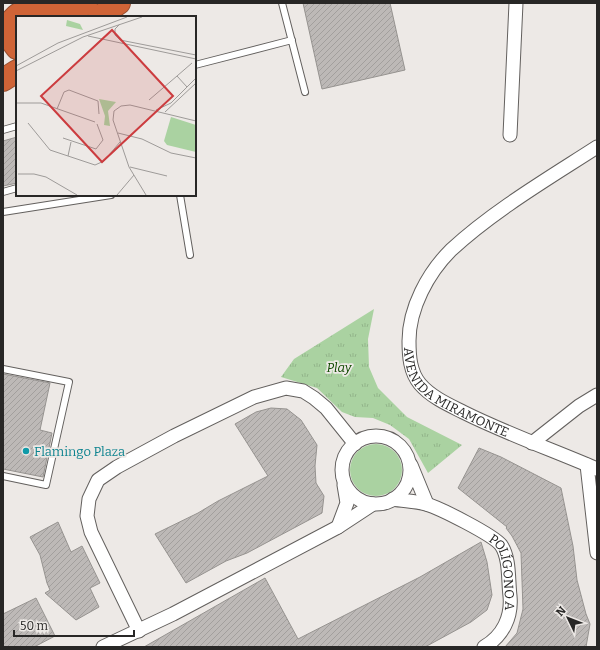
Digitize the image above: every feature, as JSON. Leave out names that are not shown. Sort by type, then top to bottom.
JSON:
[{"type":"highway","points":[[17,16],[21,12],[34,6],[61,12],[79,8],[86,3]]},
{"type":"highway","points":[[100,16],[119,3]]},
{"type":"highway","points":[[16,17],[10,24],[8,36],[16,47]]},
{"type":"highway","points":[[3,80],[16,72]]},
{"type":"street","points":[[510,136],[516,3]]},
{"type":"street","name":"AVENIDA MIRAMONTE","points":[[592,467],[485,423],[445,403],[420,384],[409,360],[409,325],[417,301],[433,273],[451,251],[514,201],[597,146]]},
{"type":"street","points":[[139,631],[91,532],[87,516],[89,499],[98,480],[117,467],[225,411],[254,397],[286,388],[302,391],[314,398],[326,408],[355,444]]},
{"type":"street","points":[[532,443],[580,406],[597,395]]},
{"type":"street","points":[[338,528],[347,503],[342,467],[345,456],[355,444],[369,436],[380,436],[390,439],[402,448],[427,504]]},
{"type":"street","points":[[343,478],[347,488],[354,496],[373,504],[383,503],[393,499],[402,492],[407,483],[410,472],[409,461]]},
{"type":"street","points":[[592,467],[597,553]]},
{"type":"street","name":"POLÍGONO A","points":[[393,499],[427,504],[488,534],[501,545],[507,560],[510,606],[508,621],[499,635],[484,647]]},
{"type":"street","points":[[103,647],[139,631],[338,528],[373,504]]},
{"type":"lane","points":[[282,3],[305,92]]},
{"type":"lane","points":[[196,65],[292,40]]},
{"type":"lane","points":[[3,130],[16,126]]},
{"type":"lane","points":[[3,192],[16,188]]},
{"type":"lane","points":[[3,212],[105,196]]},
{"type":"lane","points":[[180,196],[190,255]]},
{"type":"lane","points":[[3,369],[68,382],[46,485],[3,476]]},
{"type":"green space","name":"Play","points":[[374,309],[368,339],[369,367],[378,388],[407,417],[462,445],[428,473],[409,439],[390,425],[373,418],[355,417],[342,412],[317,388],[281,377],[294,359]]},
{"type":"green space","points":[[371,444],[381,444],[390,448],[398,456],[402,465],[402,475],[398,484],[390,492],[381,496],[371,496],[362,492],[354,484],[350,475],[350,465],[354,456],[362,448]]},
{"type":"building","points":[[303,3],[390,3],[405,70],[322,89]]},
{"type":"building","points":[[16,137],[16,183],[3,186],[3,141]]},
{"type":"building","points":[[3,374],[50,383],[40,430],[52,433],[43,477],[3,469]]},
{"type":"building","points":[[271,408],[287,409],[301,420],[317,445],[315,466],[316,483],[324,496],[322,513],[247,553],[226,561],[186,583],[155,534],[268,476],[235,424],[256,412]]},
{"type":"building","points":[[479,448],[501,457],[561,488],[573,546],[577,580],[590,624],[586,647],[505,647],[517,633],[523,609],[521,553],[506,528],[507,527],[458,488]]},
{"type":"building","points":[[58,522],[71,552],[82,546],[100,583],[90,588],[99,607],[76,620],[45,593],[50,590],[40,555],[30,537]]},
{"type":"building","points":[[481,542],[487,562],[492,595],[487,610],[471,622],[425,647],[144,647],[265,578],[298,639],[420,577]]},
{"type":"building","points":[[36,598],[55,636],[34,647],[3,647],[3,614]]},
{"type":"place","name":"Flamingo Plaza","points":[[26,451]]}]
